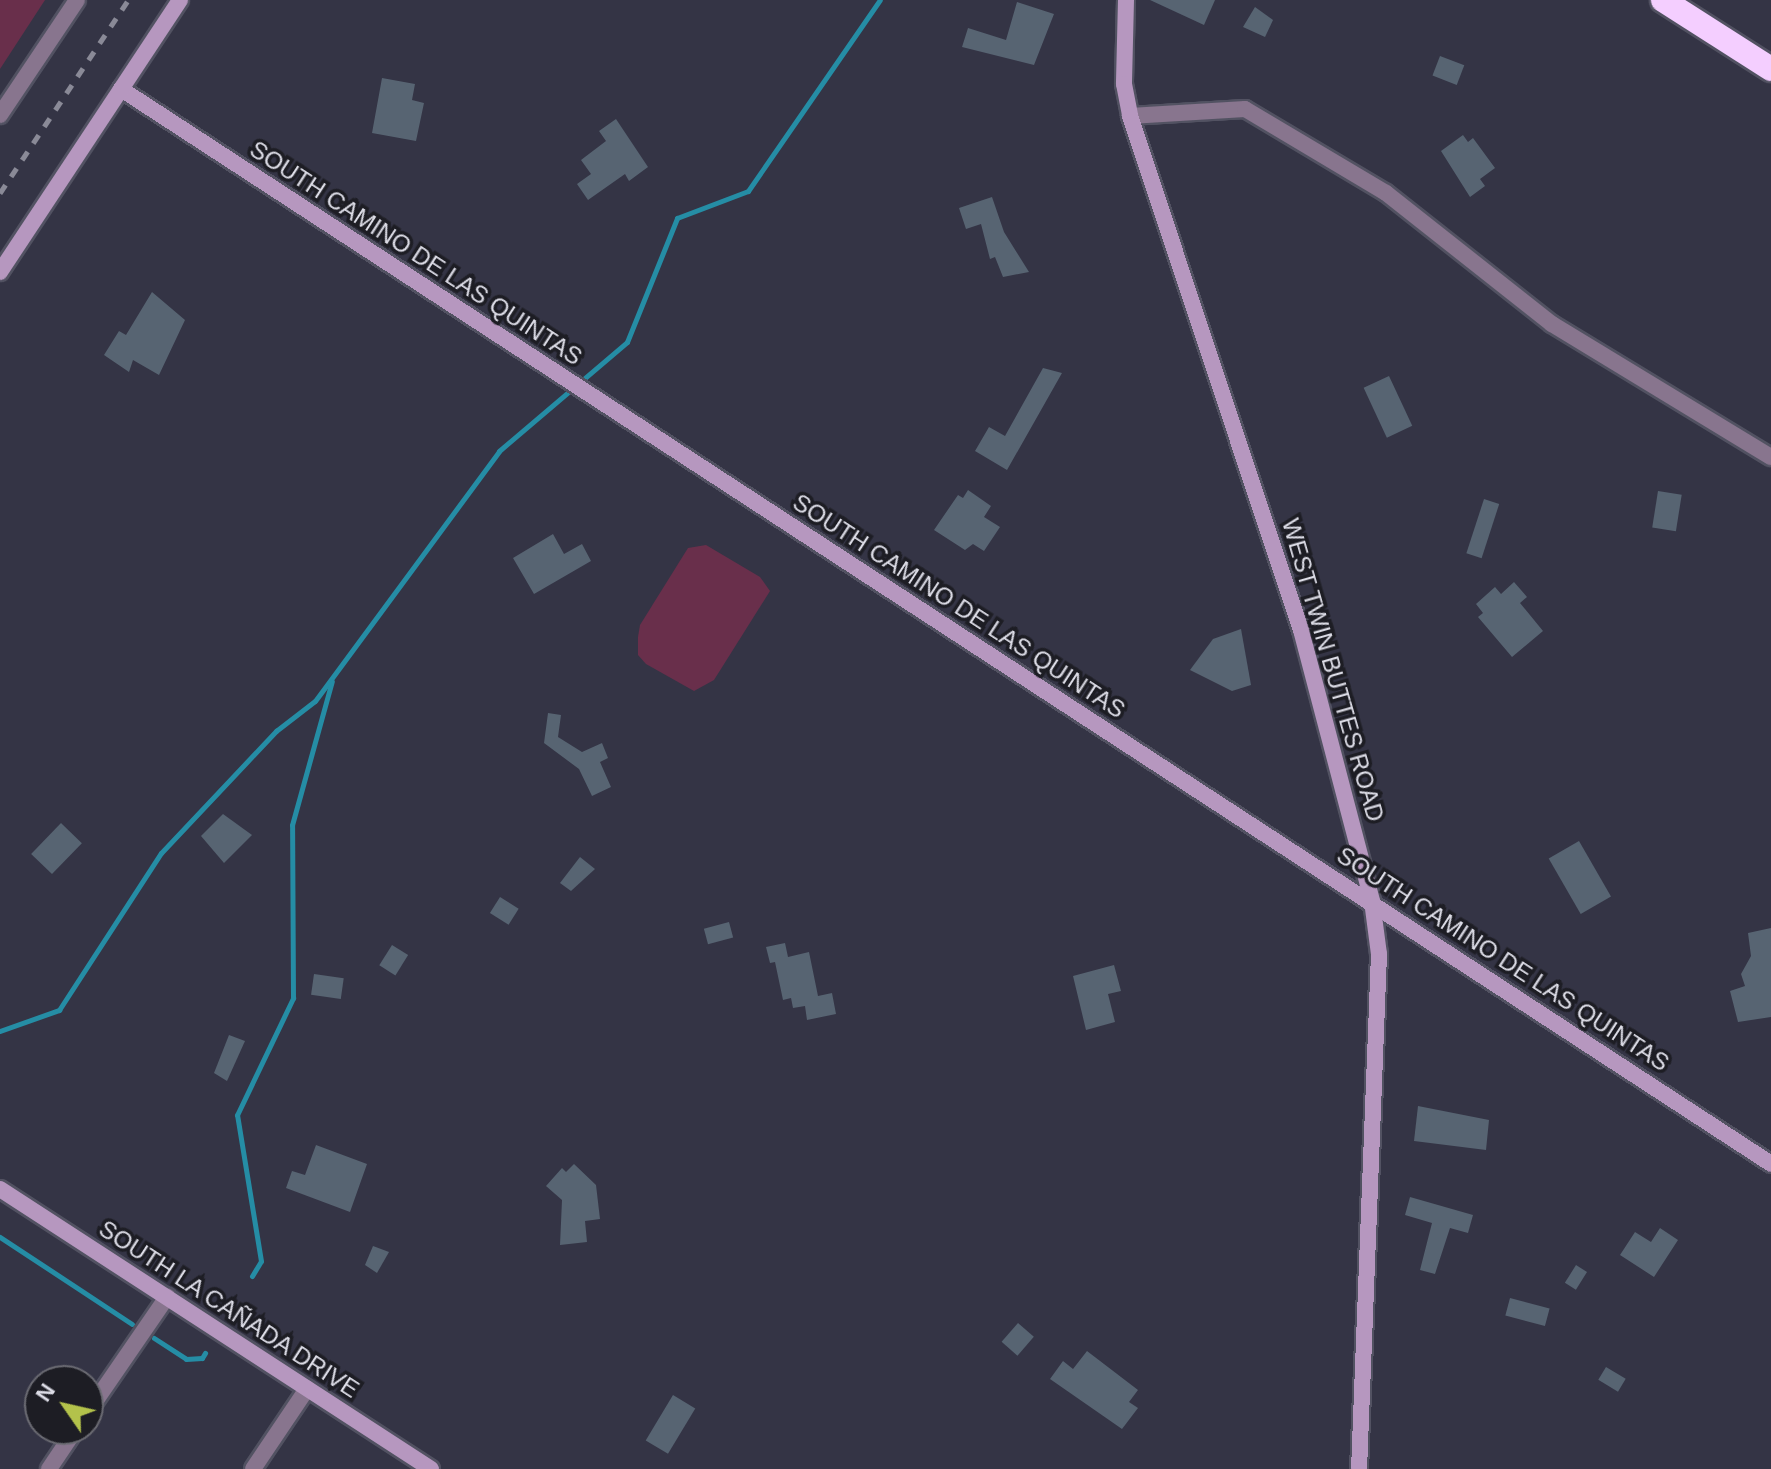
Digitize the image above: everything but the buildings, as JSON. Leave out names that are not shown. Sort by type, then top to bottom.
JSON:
[{"type":"highway","points":[[1663,0],[1771,69]]},
{"type":"street","points":[[0,115],[77,0]]},
{"type":"street","points":[[0,272],[180,0]]},
{"type":"street","name":"WEST TWIN BUTTES ROAD","points":[[1126,0],[1124,84],[1130,116],[1301,630],[1372,901],[1379,954],[1359,1469]]},
{"type":"street","name":"SOUTH CAMINO DE LAS QUINTAS","points":[[121,89],[1372,901],[1771,1164]]},
{"type":"street","points":[[1130,116],[1245,109],[1386,193],[1552,324],[1771,457]]},
{"type":"street","name":"SOUTH LA CAÑADA DRIVE","points":[[0,1189],[431,1469]]},
{"type":"street","points":[[104,1389],[167,1297]]},
{"type":"street","points":[[253,1469],[307,1389]]},
{"type":"street","points":[[49,1469],[65,1445]]},
{"type":"shaded area","points":[[0,0],[45,0],[0,69]]},
{"type":"shaded area","points":[[706,545],[760,577],[770,591],[714,680],[694,691],[646,664],[638,655],[638,637],[640,625],[688,548]]},
{"type":"waterway","points":[[0,1031],[59,1010],[161,853],[276,731],[315,701],[499,451],[627,342],[677,218],[748,191],[880,0]]},
{"type":"waterway","points":[[252,1276],[261,1261],[237,1115],[293,998],[292,825],[332,681]]},
{"type":"waterway","points":[[0,1237],[132,1324]]},
{"type":"waterway","points":[[154,1338],[186,1359],[202,1358],[205,1353]]},
{"type":"railway","points":[[0,193],[128,0]]}]
